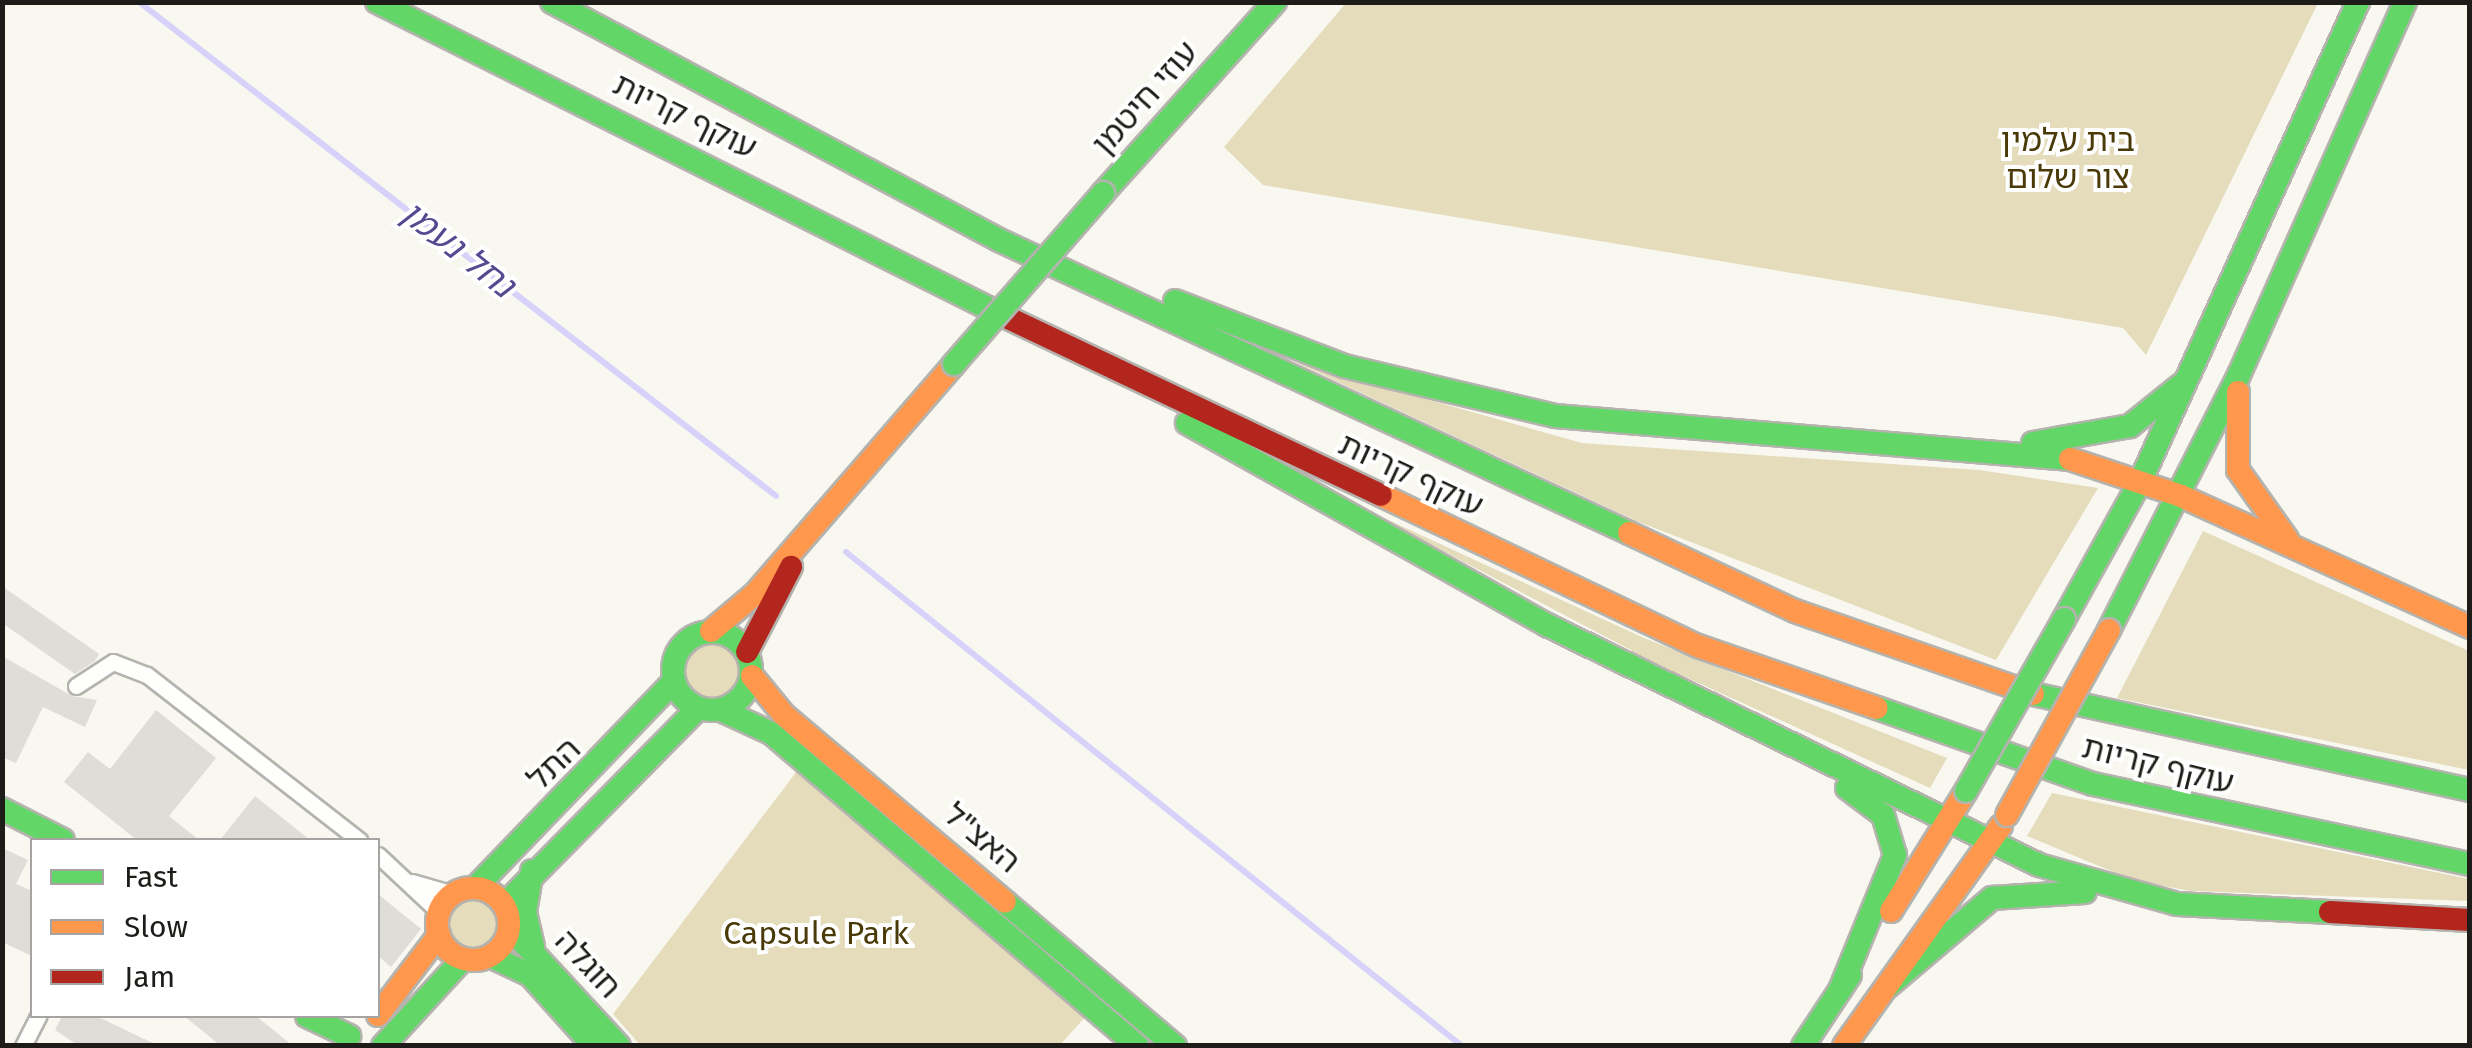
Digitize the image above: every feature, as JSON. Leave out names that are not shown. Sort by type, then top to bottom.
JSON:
[{"type":"main road","name":"עוקף קריות","points":[[377,2],[986,307],[1605,604],[1780,678],[2094,784],[2470,864]]},
{"type":"main road","name":"עוקף קריות","points":[[552,2],[926,202],[1684,565],[1829,624],[2070,706],[2470,790]]},
{"type":"main road","name":"עוזי חיטמן","points":[[832,506],[1103,193],[1275,2]]},
{"type":"main road","points":[[1804,1046],[1947,823],[2141,480],[2358,2]]},
{"type":"main road","points":[[1844,1046],[1990,844],[2182,496],[2404,2]]},
{"type":"main road","points":[[926,202],[1274,341],[1467,400],[1700,434],[1996,447],[2141,480],[2470,627]]},
{"type":"main road","points":[[986,307],[1426,562],[1770,736],[1990,844],[2160,900]]},
{"type":"main road","points":[[1996,447],[2130,426],[2195,367]]},
{"type":"main road","points":[[2239,375],[2238,470],[2253,502],[2304,554]]},
{"type":"main road","points":[[832,506],[747,652],[752,676],[709,709],[674,681],[682,645],[710,632],[832,506]]},
{"type":"main road","points":[[710,632],[747,652]]},
{"type":"main road","name":"האצ\"ל","points":[[752,676],[784,715],[1175,1046]]},
{"type":"main road","name":"התל","points":[[380,1011],[451,908],[674,681]]},
{"type":"main road","name":"התל","points":[[490,956],[533,867],[709,709]]},
{"type":"main road","name":"האצ\"ל","points":[[709,709],[770,733],[1138,1046]]},
{"type":"main road","points":[[1770,736],[1893,831],[1890,878],[1840,990]]},
{"type":"main road","points":[[2,809],[59,838]]},
{"type":"main road","points":[[533,867],[524,912],[540,959]]},
{"type":"main road","points":[[1887,987],[1992,898],[2040,888],[2160,900],[2470,920]]},
{"type":"main road","points":[[451,908],[463,959]]},
{"type":"main road","name":"חוגלה","points":[[451,908],[506,916],[619,1046]]},
{"type":"main road","points":[[382,1046],[463,959],[490,956]]},
{"type":"main road","name":"חוגלה","points":[[490,956],[530,975],[594,1046]]},
{"type":"main road","points":[[296,1018],[327,1046]]},
{"type":"main road","points":[[311,1018],[354,1040]]},
{"type":"main road","name":"התל","points":[[354,1040],[374,1018]]},
{"type":"street","points":[[76,686],[113,662],[147,675],[356,838]]},
{"type":"street","points":[[380,857],[451,908]]},
{"type":"street","points":[[24,1046],[37,1018]]},
{"type":"green space","name":"בית עלמין צור שלום","points":[[1346,2],[2318,3],[2146,355],[2123,328],[1263,185],[1224,147]]},
{"type":"green space","points":[[1295,362],[1582,443],[1979,470],[2098,488],[1996,660],[1639,522]]},
{"type":"green space","points":[[1360,507],[1644,638],[1947,758],[1930,788],[1661,666]]},
{"type":"green space","points":[[2203,531],[2469,651],[2469,770],[2117,698]]},
{"type":"green space","points":[[713,642],[733,651],[742,671],[733,691],[713,700],[693,691],[684,671],[693,651]]},
{"type":"green space","name":"Capsule Park","points":[[797,771],[1087,1015],[1060,1045],[641,1046],[613,1014]]},
{"type":"green space","points":[[2052,793],[2469,879],[2469,901],[2191,891],[2135,881],[2027,836]]},
{"type":"green space","points":[[473,899],[491,906],[498,924],[491,942],[473,949],[455,942],[448,924],[455,906]]},
{"type":"building","points":[[2,586],[99,654],[95,661],[75,674],[2,623]]},
{"type":"building","points":[[2,656],[72,696],[97,700],[85,727],[43,707],[16,763],[2,757]]},
{"type":"building","points":[[156,710],[216,758],[169,816],[196,838],[134,838],[64,782],[88,752],[110,769]]},
{"type":"building","points":[[255,796],[308,838],[222,838]]},
{"type":"building","points":[[2,848],[28,860],[16,884],[30,890],[30,955],[2,942]]},
{"type":"building","points":[[380,896],[421,929],[391,967],[380,958]]},
{"type":"building","points":[[61,1018],[100,1018],[159,1046],[79,1046],[55,1030]]},
{"type":"building","points":[[186,1018],[258,1018],[293,1046],[221,1046]]},
{"type":"waterway","name":"נחל נעמן","points":[[139,2],[776,496]]},
{"type":"waterway","points":[[846,552],[1462,1046]]},
{"type":"traffic: fast","points":[[377,2],[1004,316]]},
{"type":"traffic: fast","points":[[552,2],[999,240],[1629,533]]},
{"type":"traffic: fast","points":[[1103,193],[1275,2]]},
{"type":"traffic: fast","points":[[2064,619],[2141,480],[2358,2]]},
{"type":"traffic: fast","points":[[2109,630],[2239,375],[2405,2]]},
{"type":"traffic: fast","points":[[954,364],[1103,193]]},
{"type":"traffic: fast","points":[[1175,301],[1344,366],[1555,416],[2070,459]]},
{"type":"traffic: fast","points":[[2033,443],[2130,426],[2181,385]]},
{"type":"traffic: fast","points":[[1187,423],[1547,625],[2039,865],[2177,904],[2330,912]]},
{"type":"traffic: fast","points":[[1966,791],[2064,619]]},
{"type":"traffic: fast","points":[[704,632],[720,632],[745,649],[751,671],[745,693],[734,704],[720,710],[704,710],[679,693],[673,679],[673,663],[690,638],[704,632]]},
{"type":"traffic: fast","points":[[475,888],[674,681]]},
{"type":"traffic: fast","points":[[2033,694],[2470,790]]},
{"type":"traffic: fast","points":[[504,905],[698,708]]},
{"type":"traffic: fast","points":[[1877,708],[2093,784],[2470,864]]},
{"type":"traffic: fast","points":[[721,710],[771,733],[1138,1046]]},
{"type":"traffic: fast","points":[[1840,990],[1895,855],[1883,815],[1847,788]]},
{"type":"traffic: fast","points":[[2,809],[59,838]]},
{"type":"traffic: fast","points":[[532,871],[525,912],[533,947]]},
{"type":"traffic: fast","points":[[1887,987],[1992,898],[2085,892]]},
{"type":"traffic: fast","points":[[1005,902],[1175,1046]]},
{"type":"traffic: fast","points":[[509,927],[619,1046]]},
{"type":"traffic: fast","points":[[490,956],[530,975],[594,1046]]},
{"type":"traffic: fast","points":[[383,1046],[463,959]]},
{"type":"traffic: fast","points":[[1803,1046],[1850,975]]},
{"type":"traffic: fast","points":[[311,1018],[349,1036]]},
{"type":"traffic: slow","points":[[711,631],[755,594],[954,364]]},
{"type":"traffic: slow","points":[[2238,392],[2238,470],[2287,539]]},
{"type":"traffic: slow","points":[[2070,459],[2181,496],[2470,627]]},
{"type":"traffic: slow","points":[[1381,495],[1698,646],[1877,708]]},
{"type":"traffic: slow","points":[[1629,533],[1795,611],[2033,694]]},
{"type":"traffic: slow","points":[[2007,815],[2109,630]]},
{"type":"traffic: slow","points":[[752,676],[784,715],[1005,902]]},
{"type":"traffic: slow","points":[[1891,911],[1966,791]]},
{"type":"traffic: slow","points":[[1844,1046],[2001,826]]},
{"type":"traffic: slow","points":[[473,888],[498,899],[509,924],[498,949],[473,960],[448,949],[437,924],[448,899],[473,888]]},
{"type":"traffic: slow","points":[[380,1012],[439,935]]},
{"type":"traffic: jam","points":[[1004,316],[1381,495]]},
{"type":"traffic: jam","points":[[747,652],[791,567]]},
{"type":"traffic: jam","points":[[2330,912],[2470,920]]}]
